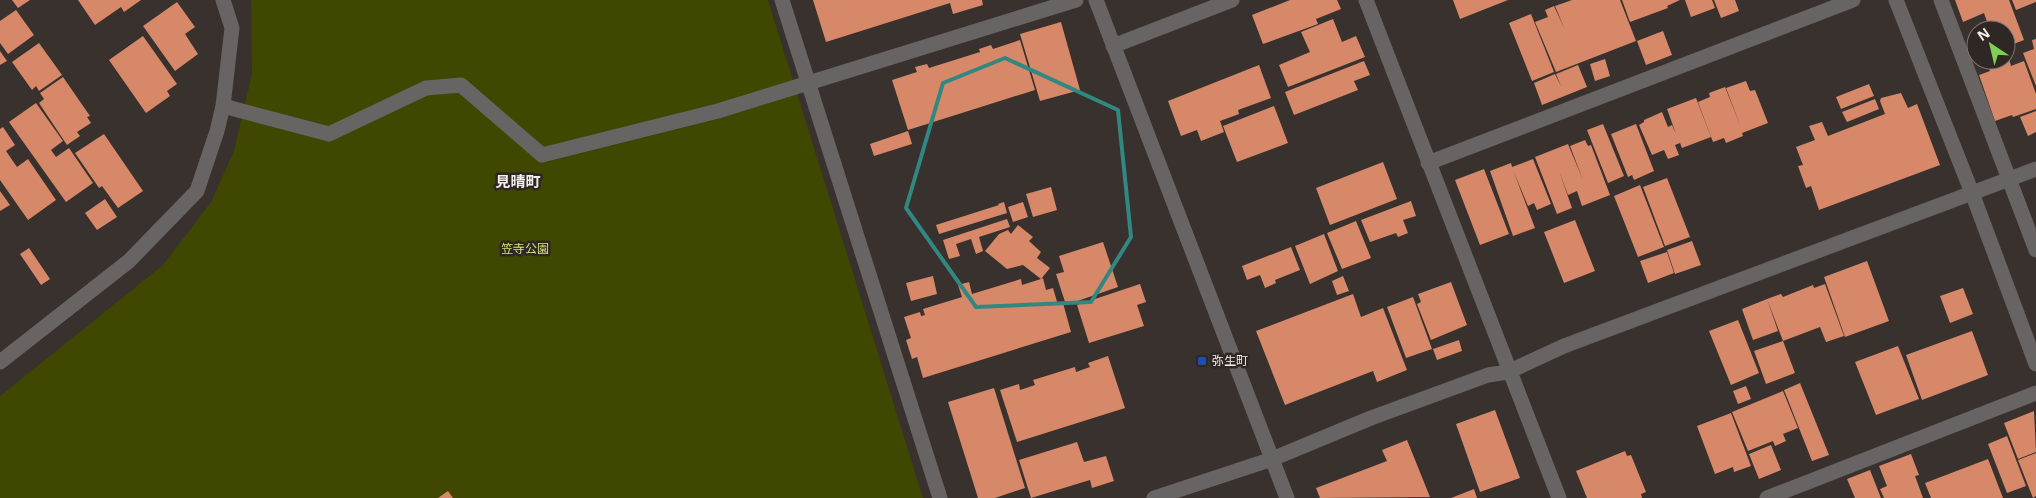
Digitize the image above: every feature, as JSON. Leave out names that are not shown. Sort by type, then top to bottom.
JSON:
[{"type":"street","points":[[0,362],[129,261],[196,191],[217,131],[223,106],[232,28],[223,0]]},
{"type":"street","points":[[782,0],[940,498]]},
{"type":"street","points":[[223,106],[329,134],[426,88],[461,85],[542,155],[718,111],[1076,0]]},
{"type":"street","points":[[1096,0],[1286,498]]},
{"type":"street","points":[[1114,46],[1232,0]]},
{"type":"street","points":[[1366,0],[1508,372],[1559,498]]},
{"type":"street","points":[[1428,163],[1853,0]]},
{"type":"street","points":[[1896,0],[1972,193],[2036,364]]},
{"type":"street","points":[[1941,0],[2036,250]]},
{"type":"street","points":[[1154,498],[1272,459],[1380,415],[1488,376],[1508,372],[1564,346],[2036,169]]},
{"type":"street","points":[[1767,498],[2036,393]]},
{"type":"highlighted area","points":[[1005,58],[1118,110],[1131,237],[1091,302],[976,307],[906,208],[943,83]]},
{"type":"green space","name":"笠寺公園","points":[[251,0],[768,0],[923,498],[0,498],[0,396],[163,265],[211,202],[234,151],[252,74]]},
{"type":"building","points":[[12,0],[30,0],[18,8]]},
{"type":"building","points":[[78,0],[141,0],[124,12],[121,7],[95,25]]},
{"type":"building","points":[[813,0],[982,0],[983,5],[953,14],[950,3],[826,42]]},
{"type":"building","points":[[1290,0],[1337,0],[1341,9],[1316,19],[1318,24],[1263,44],[1252,15]]},
{"type":"building","points":[[1453,0],[1508,0],[1460,19]]},
{"type":"building","points":[[1572,0],[1620,0],[1636,41],[1556,72],[1535,22],[1548,17],[1545,10],[1554,6],[1565,30],[1555,6]]},
{"type":"building","points":[[1622,0],[1680,0],[1667,6],[1668,8],[1630,22]]},
{"type":"building","points":[[1685,0],[1712,0],[1715,8],[1691,17]]},
{"type":"building","points":[[1714,0],[1735,0],[1739,11],[1721,18]]},
{"type":"building","points":[[1955,0],[2009,0],[2024,40],[2016,43],[2016,20],[1986,20],[1984,13],[1963,22]]},
{"type":"building","points":[[2012,0],[2036,0],[2036,2],[2016,10]]},
{"type":"building","points":[[177,2],[195,27],[185,34],[198,54],[175,71],[143,26]]},
{"type":"building","points":[[16,10],[34,35],[8,54],[0,43],[0,21]]},
{"type":"building","points":[[1531,14],[1554,72],[1532,81],[1509,23]]},
{"type":"building","points":[[1333,19],[1342,42],[1356,36],[1365,57],[1288,87],[1279,65],[1310,52],[1301,32]]},
{"type":"building","points":[[1061,22],[1080,90],[1040,101],[1020,34]]},
{"type":"building","points":[[1663,31],[1672,55],[1646,65],[1637,41]]},
{"type":"building","points":[[143,36],[177,84],[167,91],[170,96],[146,113],[109,60]]},
{"type":"building","points":[[2036,39],[2036,86],[2023,53],[2034,49],[2032,40]]},
{"type":"building","points":[[1020,40],[1035,90],[908,130],[892,80],[917,72],[915,67],[927,64],[929,68],[980,52],[979,49],[991,45],[993,49]]},
{"type":"building","points":[[39,43],[62,75],[39,91],[36,86],[32,90],[12,62]]},
{"type":"building","points":[[0,51],[7,61],[0,65]]},
{"type":"building","points":[[1605,59],[1610,76],[1595,81],[1590,64]]},
{"type":"building","points":[[1364,61],[1370,75],[1354,81],[1358,90],[1294,115],[1285,92]]},
{"type":"building","points":[[2024,61],[2036,94],[2036,109],[1995,121],[1979,75],[1990,71],[2016,70],[2016,64]]},
{"type":"building","points":[[1259,65],[1271,98],[1238,110],[1239,114],[1220,121],[1224,132],[1201,141],[1197,130],[1181,136],[1168,101]]},
{"type":"building","points":[[1578,65],[1587,87],[1542,105],[1534,83],[1555,74],[1561,86],[1556,74]]},
{"type":"building","points":[[63,77],[90,116],[87,117],[91,123],[77,132],[80,136],[67,145],[39,103],[44,99],[40,93]]},
{"type":"building","points":[[1746,81],[1750,91],[1755,90],[1768,123],[1742,133],[1743,136],[1726,143],[1724,138],[1713,142],[1698,102],[1710,97],[1709,93],[1725,87],[1742,130],[1726,88]]},
{"type":"building","points":[[1869,84],[1874,96],[1841,109],[1836,97]]},
{"type":"building","points":[[1901,93],[1908,108],[1917,104],[1940,165],[1819,210],[1811,186],[1806,188],[1798,166],[1803,165],[1796,147],[1815,140],[1809,126],[1822,122],[1828,136],[1885,114],[1880,101],[1881,98]]},
{"type":"building","points":[[1696,98],[1711,137],[1682,148],[1680,143],[1675,145],[1679,155],[1668,159],[1664,150],[1652,155],[1639,125],[1644,120],[1662,112],[1668,127],[1672,125],[1676,134],[1667,109]]},
{"type":"building","points":[[1875,99],[1879,109],[1847,122],[1842,112]]},
{"type":"building","points":[[36,103],[63,141],[51,150],[56,157],[69,148],[93,183],[66,202],[9,122]]},
{"type":"building","points":[[1274,106],[1288,143],[1237,162],[1223,126]]},
{"type":"building","points":[[2036,111],[2036,132],[2028,136],[2020,117]]},
{"type":"building","points":[[1603,124],[1624,176],[1608,183],[1587,130]]},
{"type":"building","points":[[1636,124],[1654,171],[1634,180],[1632,175],[1628,177],[1611,134]]},
{"type":"building","points":[[3,127],[15,145],[6,151],[17,167],[28,159],[56,200],[28,220],[0,180],[0,129]]},
{"type":"building","points":[[908,131],[912,144],[874,156],[870,144]]},
{"type":"building","points":[[104,134],[143,191],[118,208],[102,186],[99,188],[75,153]]},
{"type":"building","points":[[1585,140],[1588,146],[1591,145],[1610,195],[1582,206],[1577,191],[1568,195],[1559,171],[1572,208],[1557,214],[1535,157],[1568,144],[1583,180],[1570,146]]},
{"type":"building","points":[[1533,159],[1551,204],[1537,210],[1534,203],[1528,206],[1513,170],[1535,228],[1513,236],[1490,171],[1511,163],[1512,167]]},
{"type":"building","points":[[1383,162],[1397,199],[1330,225],[1316,188]]},
{"type":"building","points":[[1484,169],[1509,234],[1480,245],[1455,180]]},
{"type":"building","points":[[1667,178],[1690,237],[1665,246],[1643,187]]},
{"type":"building","points":[[1640,185],[1664,247],[1638,257],[1614,196]]},
{"type":"building","points":[[1051,187],[1057,210],[1033,217],[1026,194]]},
{"type":"building","points":[[0,191],[10,205],[0,211]]},
{"type":"building","points":[[105,199],[117,217],[97,230],[85,213]]},
{"type":"building","points":[[1411,201],[1416,216],[1403,220],[1408,233],[1398,237],[1396,233],[1370,242],[1361,220]]},
{"type":"building","points":[[1004,202],[1007,213],[939,234],[936,225]]},
{"type":"building","points":[[1023,202],[1028,217],[1013,222],[1008,207]]},
{"type":"building","points":[[1007,219],[1010,227],[979,237],[983,251],[976,254],[971,239],[956,244],[960,256],[949,259],[943,240]]},
{"type":"building","points":[[1575,220],[1595,271],[1564,283],[1544,232]]},
{"type":"building","points":[[1356,221],[1371,258],[1342,269],[1327,233]]},
{"type":"building","points":[[1018,225],[1033,237],[1029,241],[1041,252],[1037,258],[1050,268],[1041,279],[1023,265],[1007,269],[985,251],[999,234],[1008,230],[1011,234]]},
{"type":"building","points":[[1324,234],[1338,271],[1310,284],[1295,246]]},
{"type":"building","points":[[1692,241],[1701,265],[1675,274],[1667,250]]},
{"type":"building","points":[[1103,242],[1118,287],[1066,305],[1056,274],[1064,272],[1059,256]]},
{"type":"building","points":[[1291,247],[1300,270],[1275,280],[1276,283],[1265,288],[1260,275],[1247,280],[1242,266]]},
{"type":"building","points":[[29,248],[50,279],[41,285],[20,254]]},
{"type":"building","points":[[1667,252],[1674,273],[1648,283],[1640,261]]},
{"type":"building","points":[[1867,261],[1889,321],[1845,337],[1824,277]]},
{"type":"building","points":[[933,276],[937,294],[911,301],[906,283]]},
{"type":"building","points":[[1343,276],[1349,291],[1337,295],[1332,281]]},
{"type":"building","points":[[1043,278],[1046,290],[1053,288],[1058,305],[1063,303],[1071,332],[923,378],[917,357],[912,359],[906,340],[911,338],[904,317],[920,312],[921,316],[925,315],[923,309],[962,297],[958,285],[969,282],[972,294],[1021,279],[1022,285]]},
{"type":"building","points":[[1451,282],[1467,325],[1431,340],[1417,304],[1421,302],[1418,294]]},
{"type":"building","points":[[1140,284],[1146,302],[1137,305],[1144,326],[1089,343],[1077,305]]},
{"type":"building","points":[[1825,284],[1844,336],[1826,342],[1820,327],[1783,341],[1767,299],[1781,294],[1783,297],[1813,285],[1814,288]]},
{"type":"building","points":[[1963,288],[1973,314],[1950,323],[1940,296]]},
{"type":"building","points":[[1353,294],[1361,317],[1383,308],[1407,370],[1377,382],[1373,371],[1285,405],[1256,331]]},
{"type":"building","points":[[1413,297],[1432,349],[1406,358],[1387,307]]},
{"type":"building","points":[[1767,299],[1778,331],[1753,340],[1742,309]]},
{"type":"building","points":[[1738,320],[1759,373],[1731,385],[1709,331]]},
{"type":"building","points":[[1972,331],[1988,375],[1922,400],[1906,355]]},
{"type":"building","points":[[1459,340],[1462,351],[1437,360],[1433,349]]},
{"type":"building","points":[[1783,341],[1795,373],[1766,384],[1754,351]]},
{"type":"building","points":[[1898,346],[1919,399],[1876,415],[1855,362]]},
{"type":"building","points":[[1108,356],[1125,408],[1017,442],[1000,390],[1019,384],[1020,390],[1035,385],[1033,380],[1075,367],[1076,372],[1090,367],[1088,363]]},
{"type":"building","points":[[1800,383],[1829,455],[1812,461],[1784,390]]},
{"type":"building","points":[[1746,386],[1751,399],[1738,404],[1733,391]]},
{"type":"building","points":[[994,388],[1025,488],[995,498],[978,498],[948,402]]},
{"type":"building","points":[[1783,391],[1798,428],[1783,434],[1786,441],[1775,446],[1773,441],[1748,451],[1732,412]]},
{"type":"building","points":[[1495,410],[1520,478],[1480,492],[1456,424]]},
{"type":"building","points":[[2034,411],[2036,452],[2018,459],[2004,423]]},
{"type":"building","points":[[1731,413],[1751,466],[1734,472],[1733,467],[1715,474],[1697,426]]},
{"type":"building","points":[[2007,436],[2026,486],[2007,493],[1988,444]]},
{"type":"building","points":[[1407,440],[1430,497],[1320,498],[1316,488],[1387,461],[1382,450]]},
{"type":"building","points":[[1077,442],[1084,462],[1106,456],[1114,481],[1092,488],[1090,480],[1031,498],[1019,460]]},
{"type":"building","points":[[1771,445],[1781,470],[1759,479],[1749,454]]},
{"type":"building","points":[[1625,451],[1627,456],[1631,455],[1646,492],[1641,494],[1642,498],[1587,498],[1576,471]]},
{"type":"building","points":[[2036,453],[2036,496],[2033,498],[2018,460]]},
{"type":"building","points":[[1911,454],[1919,475],[1915,476],[1923,498],[1884,498],[1880,489],[1887,486],[1879,466]]},
{"type":"building","points":[[1988,459],[2003,498],[1931,498],[1925,483]]},
{"type":"building","points":[[1870,470],[1881,498],[1855,498],[1847,479]]},
{"type":"building","points":[[1474,489],[1477,498],[1451,498]]},
{"type":"building","points":[[448,491],[453,498],[438,498]]},
{"type":"place","name":"弥生町","points":[[1202,361]]},
{"type":"district","name":"見晴町","points":[[518,182]]}]
